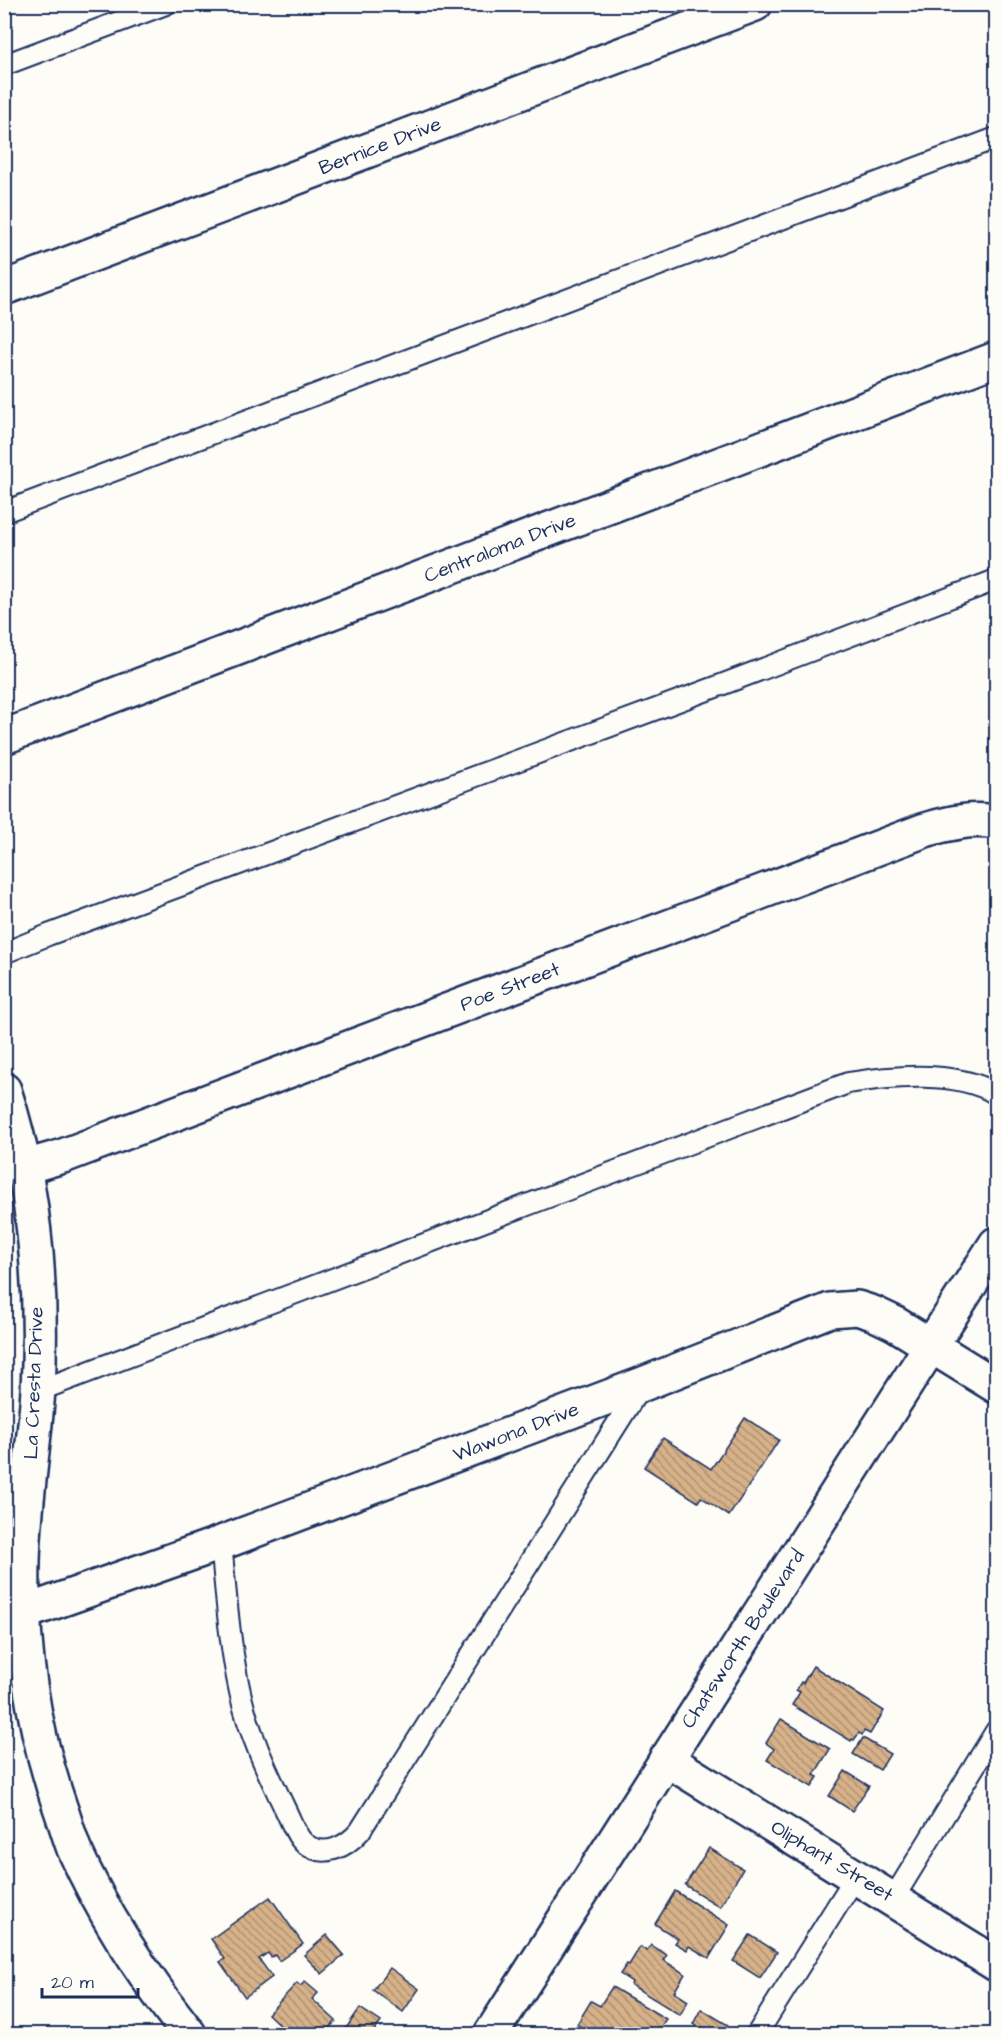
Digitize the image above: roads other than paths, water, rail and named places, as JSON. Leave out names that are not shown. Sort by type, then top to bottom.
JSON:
[{"type":"street","name":"Bernice Drive","points":[[4,288],[755,4]]},
{"type":"street","name":"Centraloma Drive","points":[[4,737],[996,359]]},
{"type":"street","name":"Poe Street","points":[[25,1167],[75,1152],[925,830],[963,821],[996,822]]},
{"type":"street","name":"La Cresta Drive","points":[[4,1090],[25,1167],[35,1250],[39,1319],[38,1391],[23,1562],[23,1614],[28,1686],[38,1738],[74,1848],[102,1903],[139,1966],[189,2034]]},
{"type":"street","name":"Chatsworth Boulevard","points":[[491,2034],[996,1244]]},
{"type":"street","name":"Wawona Drive","points":[[23,1614],[221,1543],[643,1384],[822,1312],[857,1308],[873,1313],[931,1345],[996,1386]]},
{"type":"street","name":"Oliphant Street","points":[[666,1759],[996,1964]]},
{"type":"lane","points":[[4,65],[166,4]]},
{"type":"lane","points":[[4,512],[996,138]]},
{"type":"lane","points":[[4,953],[996,580]]},
{"type":"lane","points":[[38,1391],[848,1083],[873,1079],[926,1078],[975,1083],[996,1094]]},
{"type":"lane","points":[[221,1543],[232,1646],[240,1693],[254,1740],[303,1842],[320,1850],[342,1848],[360,1831],[643,1384]]},
{"type":"lane","points":[[893,1899],[996,1731]]},
{"type":"lane","points":[[757,2034],[856,1876]]}]
